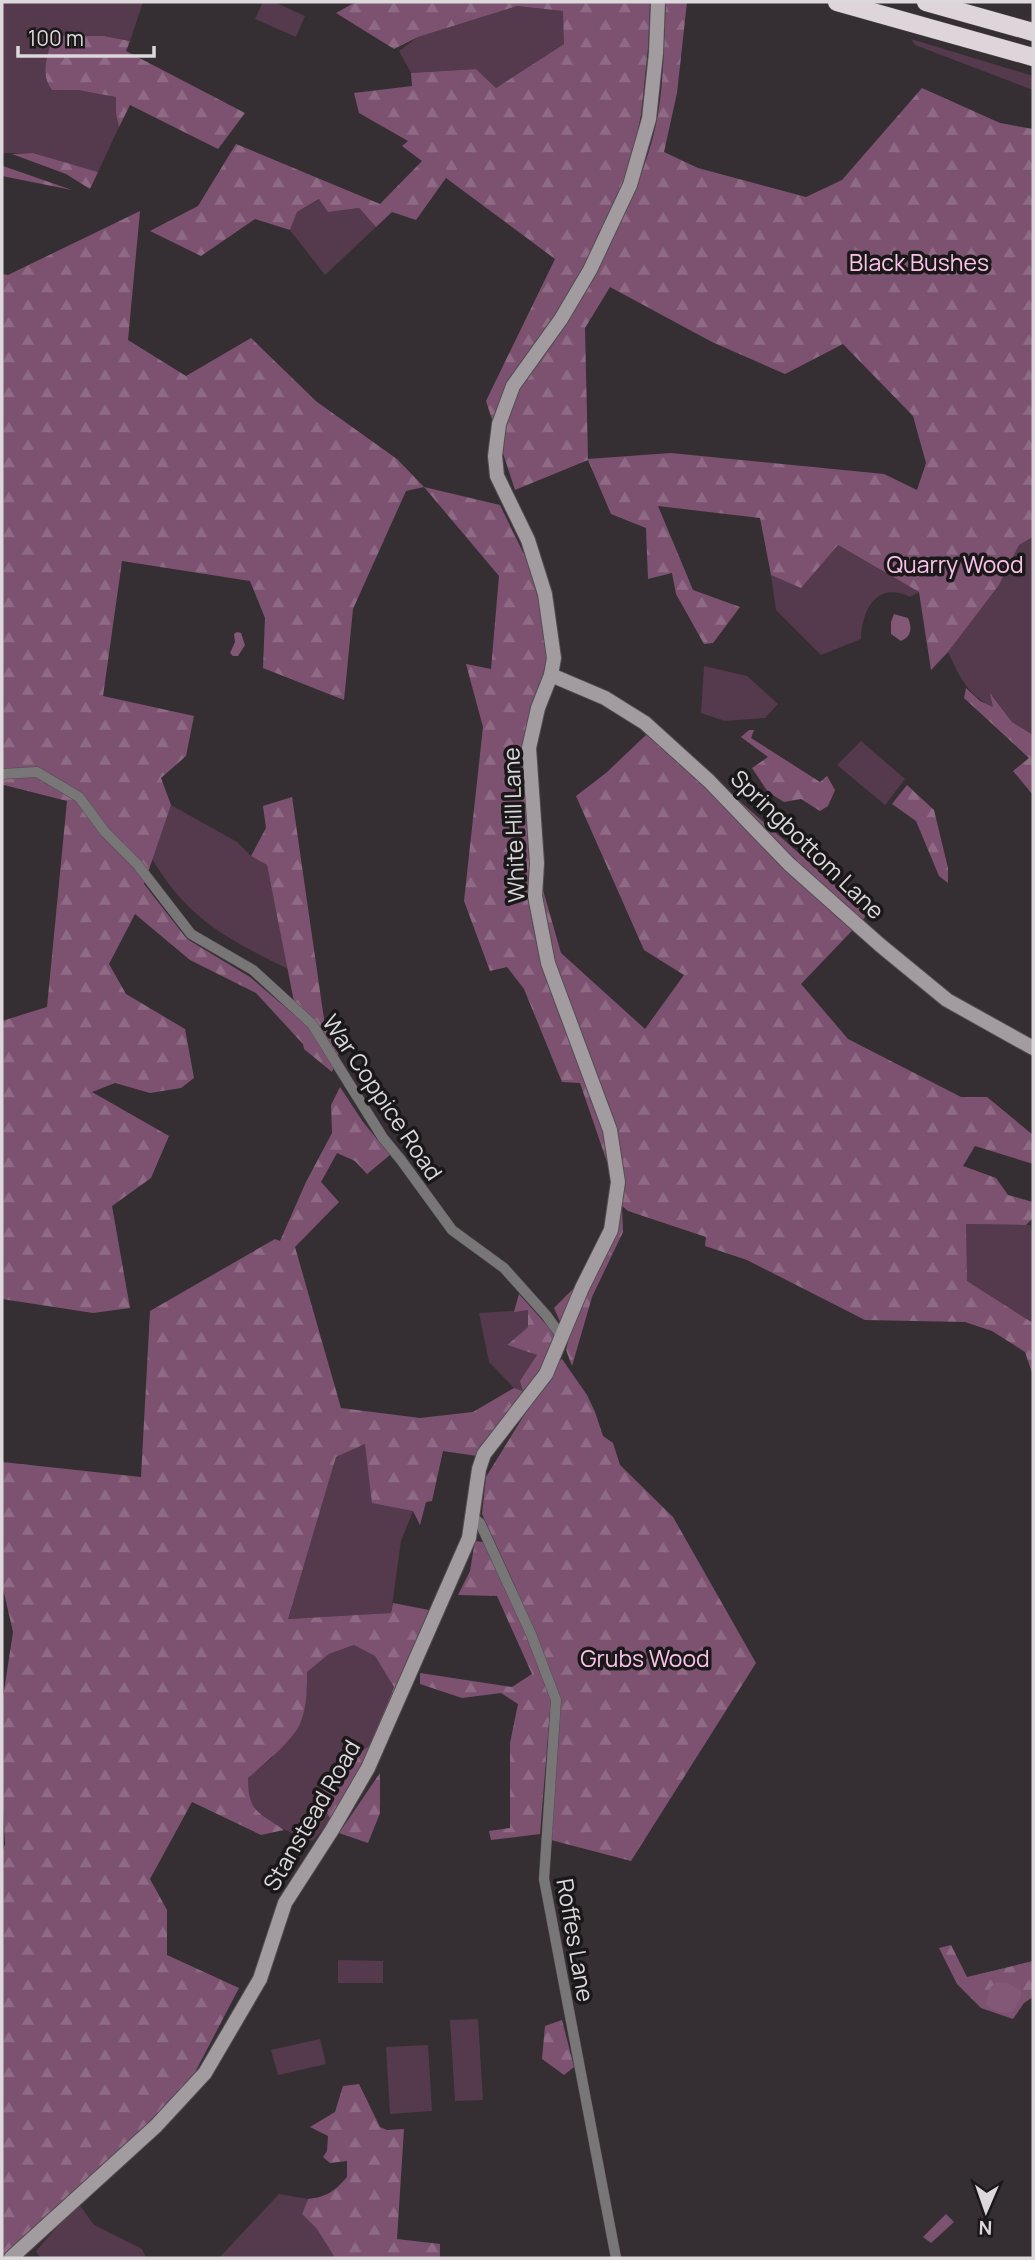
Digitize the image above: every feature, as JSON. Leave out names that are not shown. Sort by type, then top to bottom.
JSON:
[{"type":"highway","points":[[837,2],[1033,57]]},
{"type":"highway","points":[[926,2],[1033,32]]},
{"type":"street","name":"White Hill Lane","points":[[562,1338],[582,1288],[611,1230],[618,1182],[610,1130],[548,963],[535,896],[537,863],[529,748],[554,657],[545,594],[528,540],[497,476],[495,456],[499,424],[513,386],[561,319],[590,271],[630,185],[649,119],[658,2]]},
{"type":"street","name":"Springbottom Lane","points":[[551,675],[605,698],[645,723],[709,781],[789,864],[880,945],[947,1000],[1033,1048]]},
{"type":"street","name":"War Coppice Road","points":[[2,774],[37,772],[79,797],[105,832],[137,864],[191,934],[253,970],[312,1024],[383,1138],[452,1230],[503,1268],[546,1315],[562,1338]]},
{"type":"street","name":"Stanstead Road","points":[[11,2258],[156,2126],[205,2073],[260,1979],[285,1903],[368,1768],[469,1538],[479,1469],[484,1454],[546,1374],[562,1338]]},
{"type":"street","name":"Roffes Lane","points":[[472,1517],[480,1523],[531,1634],[555,1700],[544,1879],[616,2258]]},
{"type":"shaded area","points":[[2,2],[143,2],[130,41],[104,36],[51,43],[46,79],[52,90],[78,90],[117,97],[116,114],[119,127],[98,172],[33,153],[2,153]]},
{"type":"shaded area","points":[[263,2],[274,2],[305,16],[296,37],[255,19]]},
{"type":"shaded area","points":[[517,6],[564,11],[564,44],[496,88],[476,69],[411,73],[399,51],[418,37]]},
{"type":"shaded area","points":[[911,39],[1033,76],[1033,90],[915,45]]},
{"type":"shaded area","points":[[320,199],[328,212],[359,208],[376,227],[325,275],[290,230],[297,212]]},
{"type":"shaded area","points":[[1033,537],[1033,735],[1012,722],[992,695],[994,708],[977,697],[961,678],[948,652],[999,585],[1019,545]]},
{"type":"shaded area","points":[[838,545],[919,592],[910,597],[898,593],[880,595],[868,608],[861,639],[821,655],[776,610],[771,575],[801,587]]},
{"type":"shaded area","points":[[894,614],[908,618],[909,634],[901,641],[891,634]]},
{"type":"shaded area","points":[[241,633],[245,645],[238,656],[233,656],[230,653],[235,642],[234,634]]},
{"type":"shaded area","points":[[704,666],[747,676],[778,704],[765,718],[725,721],[701,713]]},
{"type":"shaded area","points":[[861,741],[905,779],[885,805],[837,765]]},
{"type":"shaded area","points":[[171,805],[237,842],[251,856],[267,865],[288,969],[227,937],[180,898],[166,880],[152,859]]},
{"type":"shaded area","points":[[966,1224],[1030,1225],[1033,1235],[1033,1323],[966,1281]]},
{"type":"shaded area","points":[[528,1310],[528,1327],[507,1345],[537,1355],[521,1381],[523,1391],[514,1388],[489,1362],[479,1313]]},
{"type":"shaded area","points":[[365,1444],[413,1511],[401,1541],[391,1613],[288,1619],[336,1457]]},
{"type":"shaded area","points":[[354,1645],[375,1656],[394,1686],[369,1746],[324,1780],[331,1820],[313,1841],[277,1826],[253,1808],[247,1792],[248,1778],[272,1758],[307,1691],[307,1672],[329,1654]]},
{"type":"shaded area","points":[[338,1960],[383,1961],[383,1983],[338,1983]]},
{"type":"shaded area","points":[[996,1982],[1008,1983],[1021,1991],[1021,1997],[1013,2012],[998,2012],[986,2004],[990,1988]]},
{"type":"shaded area","points":[[478,2019],[483,2100],[455,2101],[450,2020]]},
{"type":"shaded area","points":[[320,2039],[326,2064],[278,2075],[271,2050]]},
{"type":"shaded area","points":[[428,2045],[432,2111],[390,2114],[386,2047]]},
{"type":"shaded area","points":[[279,2194],[308,2199],[302,2214],[317,2229],[335,2258],[219,2258]]},
{"type":"shaded area","points":[[78,2203],[94,2225],[142,2249],[146,2258],[40,2258],[36,2251]]},
{"type":"green space","points":[[650,2],[641,115],[634,148],[593,279],[633,193],[652,141],[661,89],[666,2],[687,2],[677,93],[664,152],[698,168],[806,197],[842,180],[922,88],[1000,123],[1033,129],[1033,537],[1019,545],[999,585],[931,670],[919,592],[838,545],[801,588],[771,575],[760,518],[658,506],[693,590],[740,607],[713,643],[704,644],[676,594],[672,573],[648,579],[646,528],[611,514],[588,460],[515,490],[486,401],[555,259],[446,178],[416,220],[392,212],[376,227],[359,208],[328,212],[319,199],[297,212],[290,230],[255,219],[201,256],[150,231],[198,206],[236,144],[380,204],[422,161],[402,146],[408,141],[359,113],[354,93],[412,86],[411,73],[476,69],[496,88],[564,44],[563,11],[517,6],[418,37],[394,49],[336,13],[352,4]],"holes":[[[610,287],[712,342],[785,374],[843,344],[913,416],[926,463],[917,490],[884,474],[671,453],[588,459],[585,328]]]},
{"type":"green space","points":[[63,36],[104,36],[130,41],[126,51],[245,113],[218,149],[130,105],[119,127],[116,97],[78,90],[52,90],[46,79],[49,49],[51,43]]},
{"type":"green space","points":[[33,153],[98,172],[90,189],[66,174],[12,154]]},
{"type":"green space","points":[[3,166],[72,190],[2,176]]},
{"type":"green space","points":[[140,211],[128,340],[186,376],[251,338],[317,402],[397,459],[424,487],[406,491],[353,609],[344,700],[263,668],[265,618],[250,581],[122,561],[103,696],[194,716],[186,756],[161,778],[171,805],[144,884],[187,939],[250,977],[297,1017],[267,865],[251,856],[266,828],[263,806],[292,797],[324,1019],[340,1050],[332,1072],[304,1049],[303,1044],[256,993],[190,960],[135,914],[109,964],[126,994],[185,1029],[194,1078],[181,1088],[150,1093],[115,1083],[92,1092],[169,1136],[151,1178],[112,1206],[130,1308],[93,1313],[2,1299],[2,1021],[47,1007],[67,801],[4,785],[2,788],[2,274],[8,275]]},
{"type":"green space","points":[[424,487],[500,505],[539,585],[549,655],[534,761],[543,890],[561,953],[645,1029],[684,975],[644,950],[576,796],[606,773],[646,735],[643,716],[868,914],[801,984],[848,1039],[961,1097],[987,1097],[1033,1135],[1033,1164],[975,1146],[963,1166],[996,1178],[1008,1195],[1033,1202],[1033,1218],[1026,1225],[966,1224],[967,1281],[1033,1323],[1033,1376],[1025,1352],[992,1331],[965,1322],[865,1320],[747,1260],[705,1246],[706,1237],[628,1211],[622,1206],[580,1083],[562,1082],[524,989],[507,967],[490,971],[464,901],[483,727],[466,664],[491,669],[499,576]]},
{"type":"green space","points":[[966,688],[980,701],[993,707],[990,693],[1012,722],[1033,735],[1033,795],[1013,771],[1029,758],[964,698]]},
{"type":"green space","points":[[749,730],[754,730],[751,738],[820,782],[827,776],[835,790],[828,806],[820,811],[801,799],[784,802],[768,792],[752,768],[768,757],[741,737]]},
{"type":"green space","points":[[907,785],[934,810],[948,868],[948,883],[939,876],[916,821],[892,804]]},
{"type":"green space","points":[[340,1087],[363,1122],[390,1155],[367,1174],[355,1161],[337,1153],[321,1182],[339,1202],[295,1247],[341,1408],[420,1418],[473,1412],[514,1388],[523,1391],[477,1456],[443,1451],[432,1501],[426,1502],[420,1525],[413,1511],[372,1503],[365,1444],[336,1457],[288,1619],[391,1613],[393,1603],[429,1610],[371,1756],[331,1820],[321,1803],[324,1780],[369,1746],[394,1687],[375,1656],[354,1645],[329,1654],[307,1672],[306,1703],[298,1728],[278,1751],[248,1778],[250,1798],[256,1810],[284,1830],[261,1835],[192,1802],[150,1879],[167,1910],[167,1955],[239,1988],[190,2082],[119,2156],[2,2258],[2,1853],[5,1844],[2,1704],[13,1632],[2,1584],[2,1462],[141,1477],[150,1311],[275,1239],[280,1241],[306,1182],[332,1133],[331,1105]]},
{"type":"green space","points":[[622,1206],[623,1232],[592,1297],[572,1366],[566,1350],[570,1333],[615,1232]]},
{"type":"green space","points":[[576,1286],[562,1326],[554,1308]]},
{"type":"green space","points":[[519,1294],[555,1338],[538,1376],[523,1391],[520,1381],[537,1355],[507,1345],[528,1327],[528,1310],[514,1312]]},
{"type":"green space","name":"Grubs Wood","points":[[562,1359],[587,1395],[603,1436],[613,1443],[620,1465],[673,1517],[756,1663],[631,1861],[551,1840],[560,1699],[515,1586],[482,1514],[486,1477],[555,1365]]},
{"type":"green space","points":[[475,1541],[483,1542],[529,1637],[551,1698],[540,1834],[491,1840],[489,1831],[510,1828],[510,1743],[518,1704],[501,1693],[462,1698],[420,1684],[420,1673],[512,1687],[532,1674],[497,1596],[458,1595],[470,1571]]},
{"type":"green space","points":[[380,1773],[380,1813],[368,1843],[339,1833]]},
{"type":"green space","points":[[951,1945],[967,1977],[1033,1961],[1033,1997],[1024,2003],[1013,2019],[981,2008],[957,1984],[939,1948]]},
{"type":"green space","points":[[562,2020],[574,2067],[564,2075],[542,2059],[545,2026]]},
{"type":"green space","points":[[359,2084],[380,2127],[387,2130],[404,2129],[397,2239],[440,2244],[440,2258],[335,2258],[317,2229],[302,2214],[308,2199],[330,2192],[347,2177],[347,2161],[330,2163],[323,2157],[327,2151],[328,2136],[310,2127],[335,2112],[343,2086]]},
{"type":"green space","points":[[946,2214],[954,2222],[931,2243],[923,2237]]},
{"type":"park label","name":"Black Bushes","points":[[919,262]]},
{"type":"park label","name":"Quarry Wood","points":[[955,564]]}]
